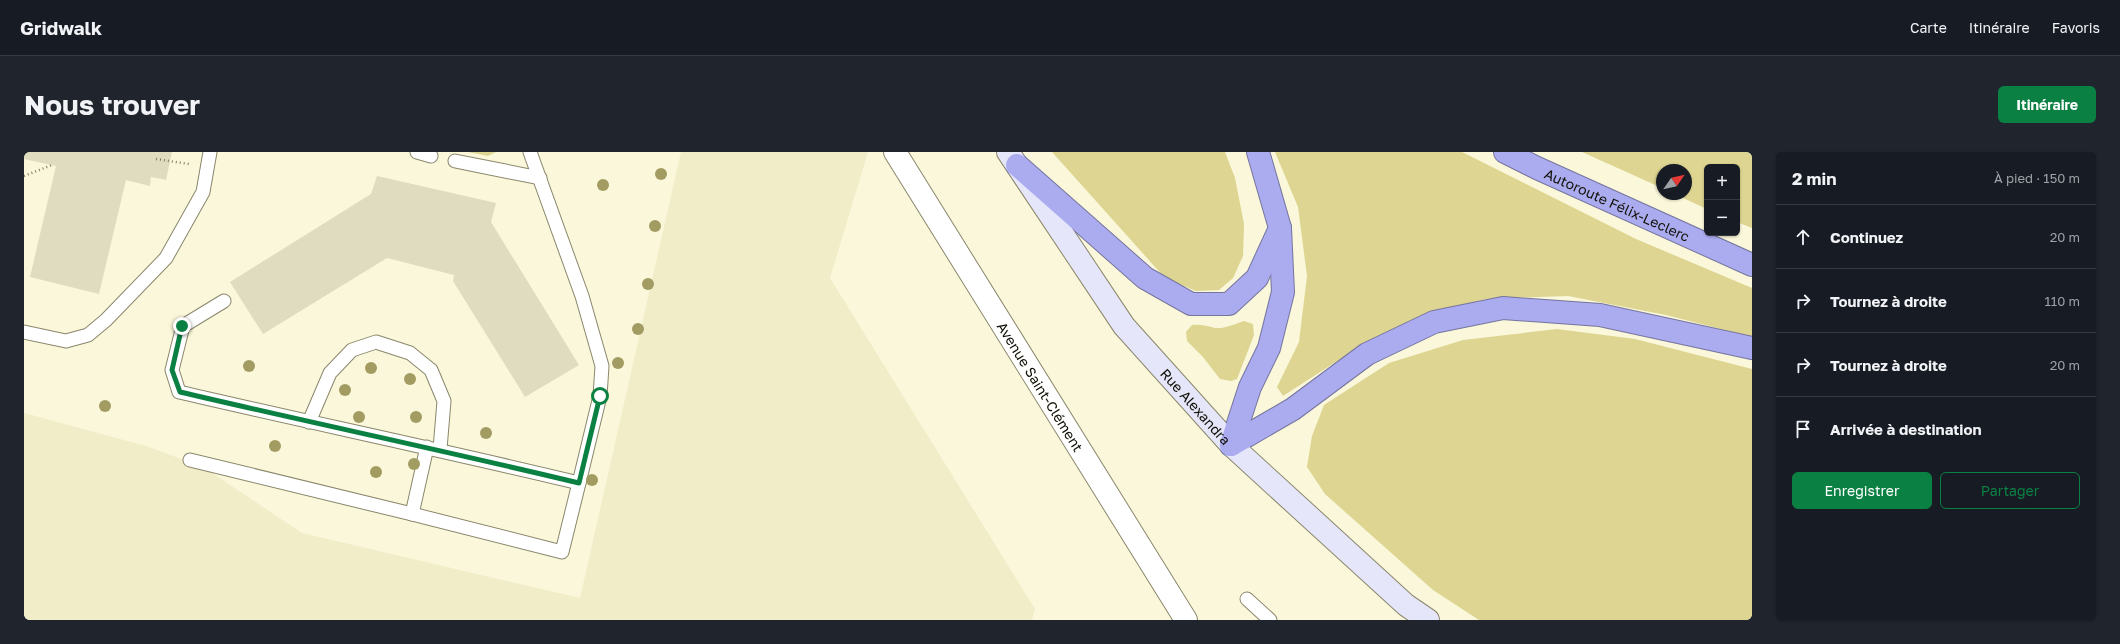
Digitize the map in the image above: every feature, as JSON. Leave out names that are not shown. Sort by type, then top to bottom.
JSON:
[{"type":"highway","points":[[1231,445],[1250,388],[1269,348],[1283,292],[1280,228],[1258,152]]},
{"type":"highway","name":"Autoroute Félix-Leclerc","points":[[1505,152],[1537,168],[1752,265]]},
{"type":"highway","points":[[1012,159],[1145,278],[1191,304],[1229,304],[1257,278],[1280,228]]},
{"type":"highway","points":[[1231,445],[1293,409],[1367,354],[1434,322],[1503,308],[1600,315],[1752,348]]},
{"type":"main road","name":"Rue Alexandra","points":[[1012,159],[1124,326],[1231,445],[1406,605],[1428,620]]},
{"type":"street","name":"Avenue Saint-Clément","points":[[895,152],[1186,620]]},
{"type":"lane","points":[[24,332],[66,341],[88,335],[106,320],[166,258],[203,192],[210,152]]},
{"type":"lane","points":[[417,152],[431,156]]},
{"type":"lane","points":[[190,460],[562,552],[600,396],[602,366],[582,296],[530,152]]},
{"type":"lane","points":[[455,161],[540,178]]},
{"type":"lane","points":[[224,301],[182,326],[172,370],[180,392],[309,422],[434,448],[579,483]]},
{"type":"lane","points":[[309,422],[330,373],[352,350],[376,342],[410,353],[431,370],[444,401],[434,448],[412,514]]},
{"type":"lane","points":[[1247,599],[1270,620]]},
{"type":"path","points":[[156,159],[207,166]]},
{"type":"path","points":[[24,176],[52,165]]},
{"type":"shaded area","points":[[468,152],[496,152],[488,156]]},
{"type":"shaded area","points":[[681,152],[868,152],[830,278],[1035,609],[1032,620],[24,620],[24,413],[146,446],[203,467],[302,533],[580,598]]},
{"type":"shaded area","points":[[1052,152],[1225,152],[1235,178],[1244,224],[1243,256],[1233,278],[1219,290],[1196,291],[1165,278]]},
{"type":"shaded area","points":[[1275,152],[1462,152],[1636,239],[1752,288],[1752,337],[1666,315],[1568,296],[1486,299],[1421,316],[1365,343],[1283,396],[1277,387],[1299,342],[1307,276],[1298,207]]},
{"type":"shaded area","points":[[1582,152],[1752,152],[1752,228],[1740,223],[1740,164],[1704,164],[1704,208],[1687,200],[1692,200],[1692,164],[1656,164],[1656,185]]},
{"type":"shaded area","points":[[1244,321],[1253,324],[1254,335],[1237,379],[1231,381],[1220,379],[1203,357],[1187,341],[1186,332],[1192,325],[1222,328]]},
{"type":"shaded area","points":[[1557,329],[1635,339],[1752,369],[1752,620],[1479,620],[1433,590],[1325,494],[1307,467],[1312,436],[1324,405],[1389,363],[1463,340]]},
{"type":"building","points":[[24,152],[172,152],[166,180],[151,177],[150,186],[126,180],[99,294],[30,277],[56,166],[24,159]]},
{"type":"building","points":[[377,176],[496,203],[491,222],[579,365],[525,397],[453,281],[454,275],[387,258],[263,334],[230,282],[371,194]]},
{"type":"route","points":[[182,326],[172,370],[180,392],[309,422],[440,449],[579,483],[600,396]]}]
